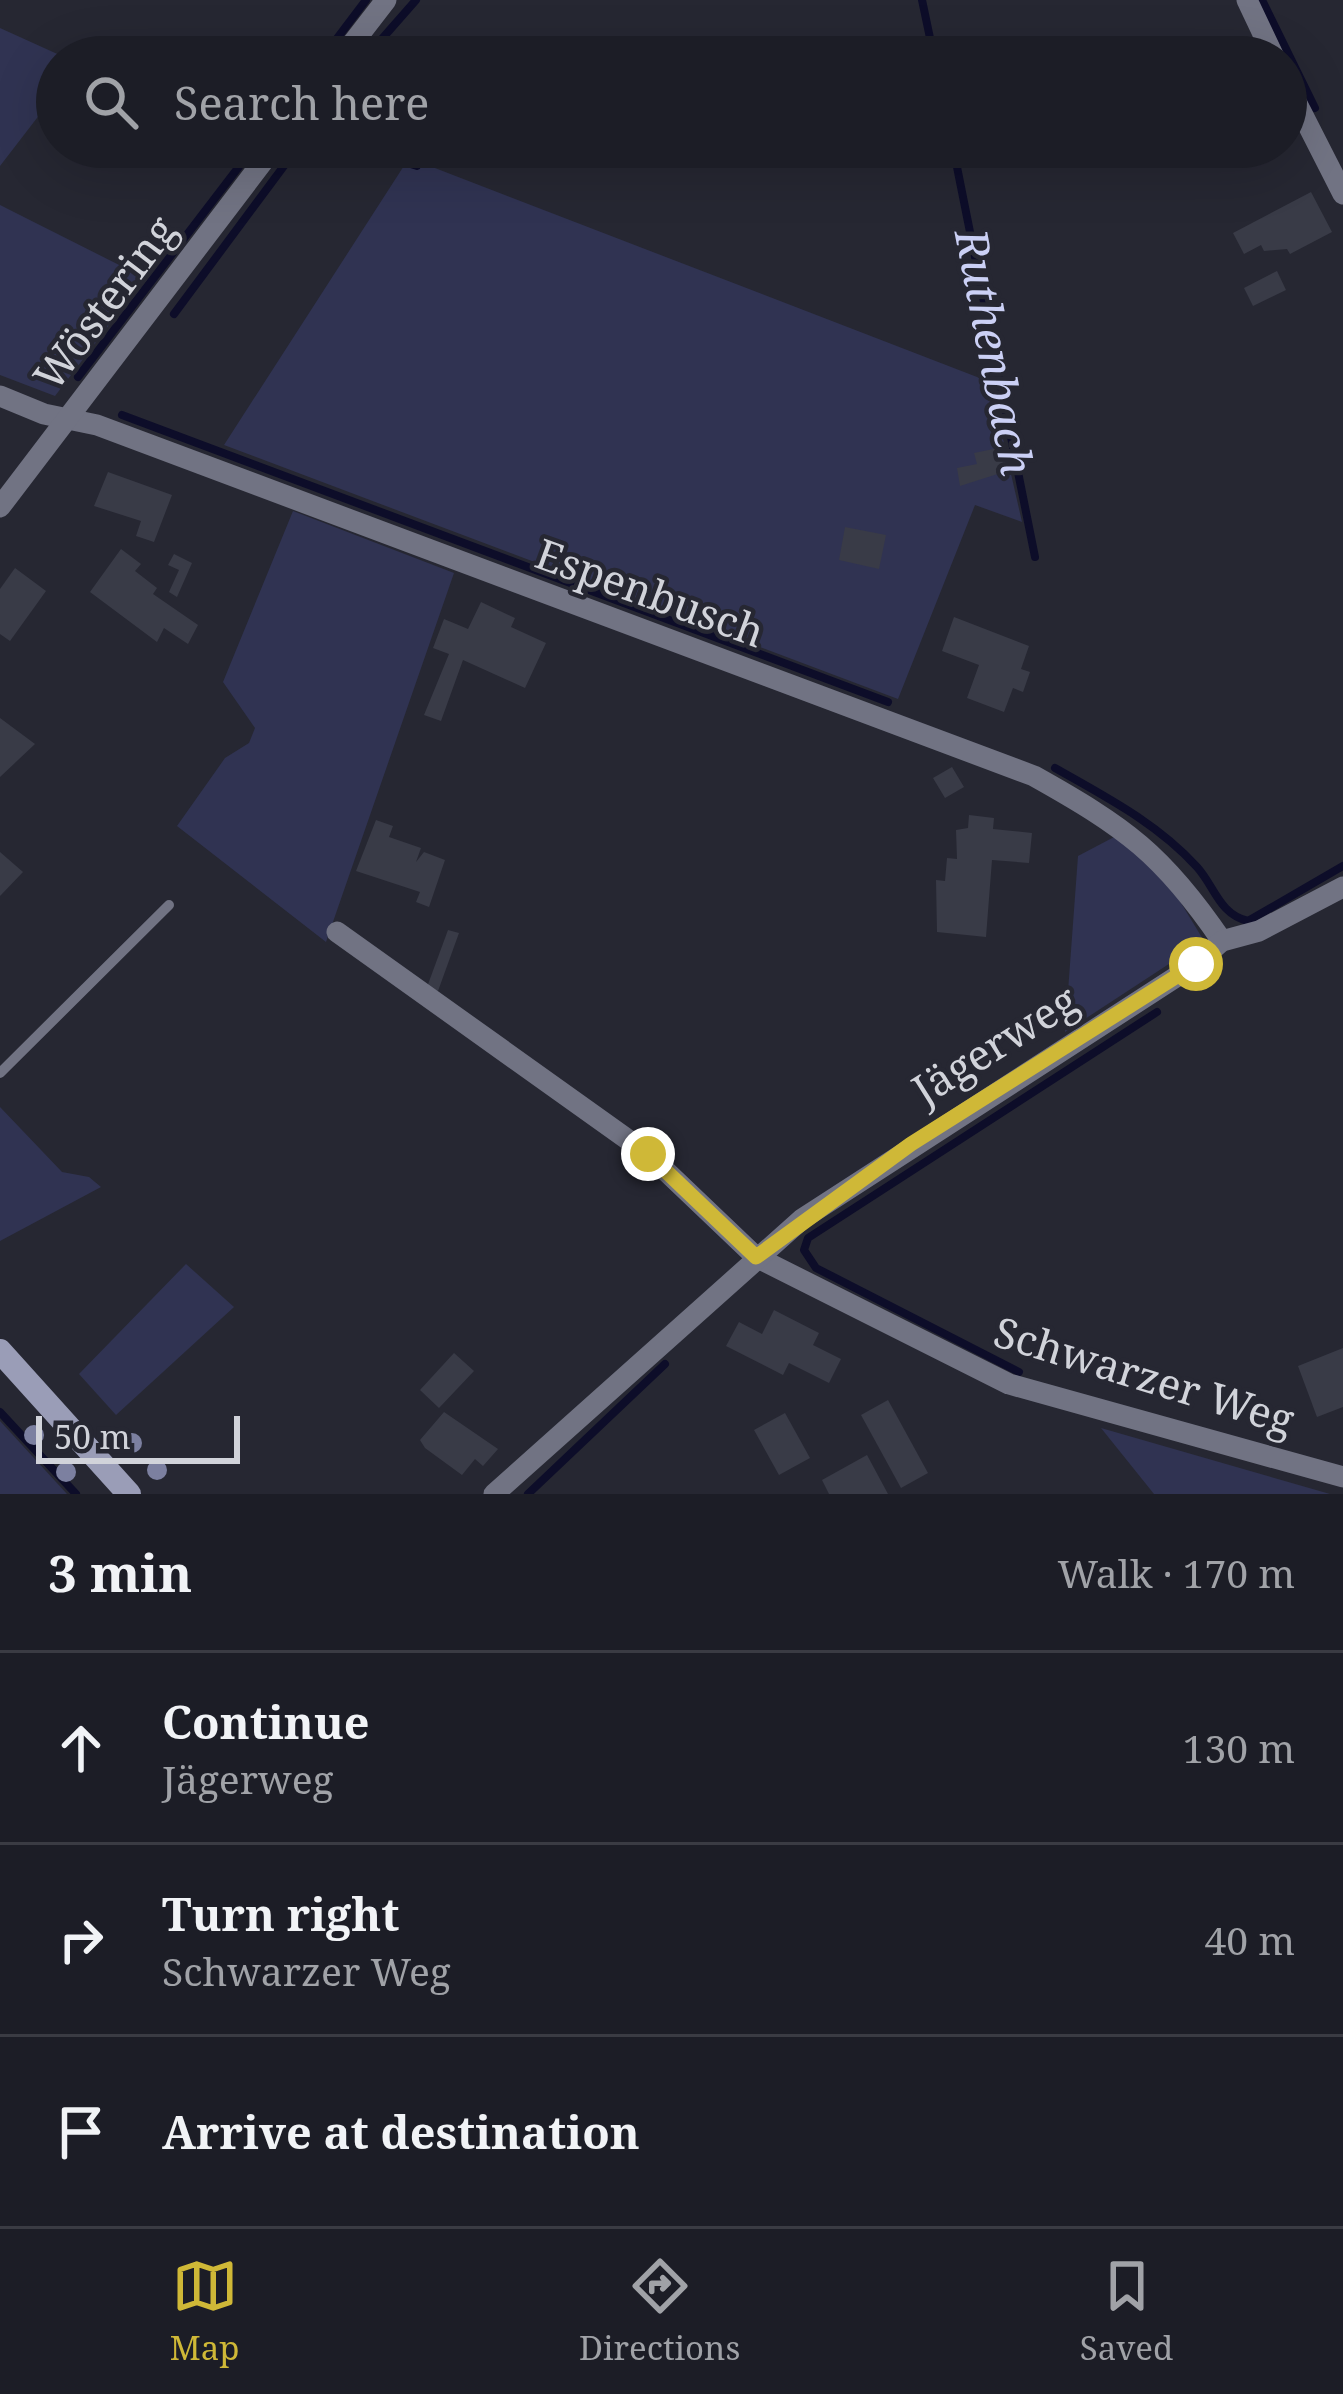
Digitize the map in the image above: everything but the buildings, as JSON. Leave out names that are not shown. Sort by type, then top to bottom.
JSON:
[{"type":"main road","points":[[0,1352],[129,1494]]},
{"type":"street","points":[[358,36],[386,0]]},
{"type":"street","points":[[1247,0],[1264,36]]},
{"type":"street","points":[[1307,123],[1343,194]]},
{"type":"street","name":"Wöstering","points":[[0,507],[258,168]]},
{"type":"street","name":"Espenbusch","points":[[0,396],[1034,776],[1120,824],[1177,876],[1222,941]]},
{"type":"street","name":"Jägerweg","points":[[494,1494],[756,1257],[911,1144],[1196,964],[1222,941],[1259,931],[1343,887]]},
{"type":"street","name":"Schwarzer Weg","points":[[337,932],[648,1154],[756,1257],[1010,1384],[1343,1477]]},
{"type":"lane","points":[[0,1072],[169,904]]},
{"type":"shaded area","points":[[0,28],[36,44],[36,119],[0,166]]},
{"type":"shaded area","points":[[403,168],[435,168],[990,382],[1022,522],[975,505],[898,699],[224,445]]},
{"type":"shaded area","points":[[0,205],[145,278],[55,396],[0,375]]},
{"type":"shaded area","points":[[293,511],[454,573],[326,942],[177,826],[225,758],[249,743],[255,728],[223,682]]},
{"type":"shaded area","points":[[1116,836],[1172,888],[1204,941],[1065,1032],[1078,856]]},
{"type":"shaded area","points":[[0,1107],[62,1172],[89,1177],[101,1187],[0,1241]]},
{"type":"shaded area","points":[[186,1264],[234,1307],[116,1415],[79,1374]]},
{"type":"shaded area","points":[[0,1421],[67,1494],[0,1494]]},
{"type":"shaded area","points":[[1101,1428],[1330,1494],[1154,1494]]},
{"type":"waterway","points":[[339,36],[366,0]]},
{"type":"waterway","points":[[384,36],[416,0]]},
{"type":"waterway","name":"Ruthenbach","points":[[922,0],[930,36]]},
{"type":"waterway","points":[[1262,0],[1280,36]]},
{"type":"waterway","points":[[1307,92],[1315,108]]},
{"type":"waterway","points":[[78,377],[238,168]]},
{"type":"waterway","points":[[174,314],[282,168]]},
{"type":"waterway","name":"Ruthenbach","points":[[957,168],[1035,557]]},
{"type":"waterway","points":[[122,415],[888,702]]},
{"type":"waterway","points":[[1055,768],[1165,837],[1197,867],[1224,906],[1248,921],[1343,866]]},
{"type":"waterway","points":[[1019,1372],[816,1268],[804,1250],[808,1238],[1157,1012]]},
{"type":"waterway","points":[[528,1494],[665,1364]]},
{"type":"waterway","points":[[0,1412],[76,1494]]},
{"type":"route","points":[[648,1154],[756,1257],[911,1144],[1196,964]]}]
